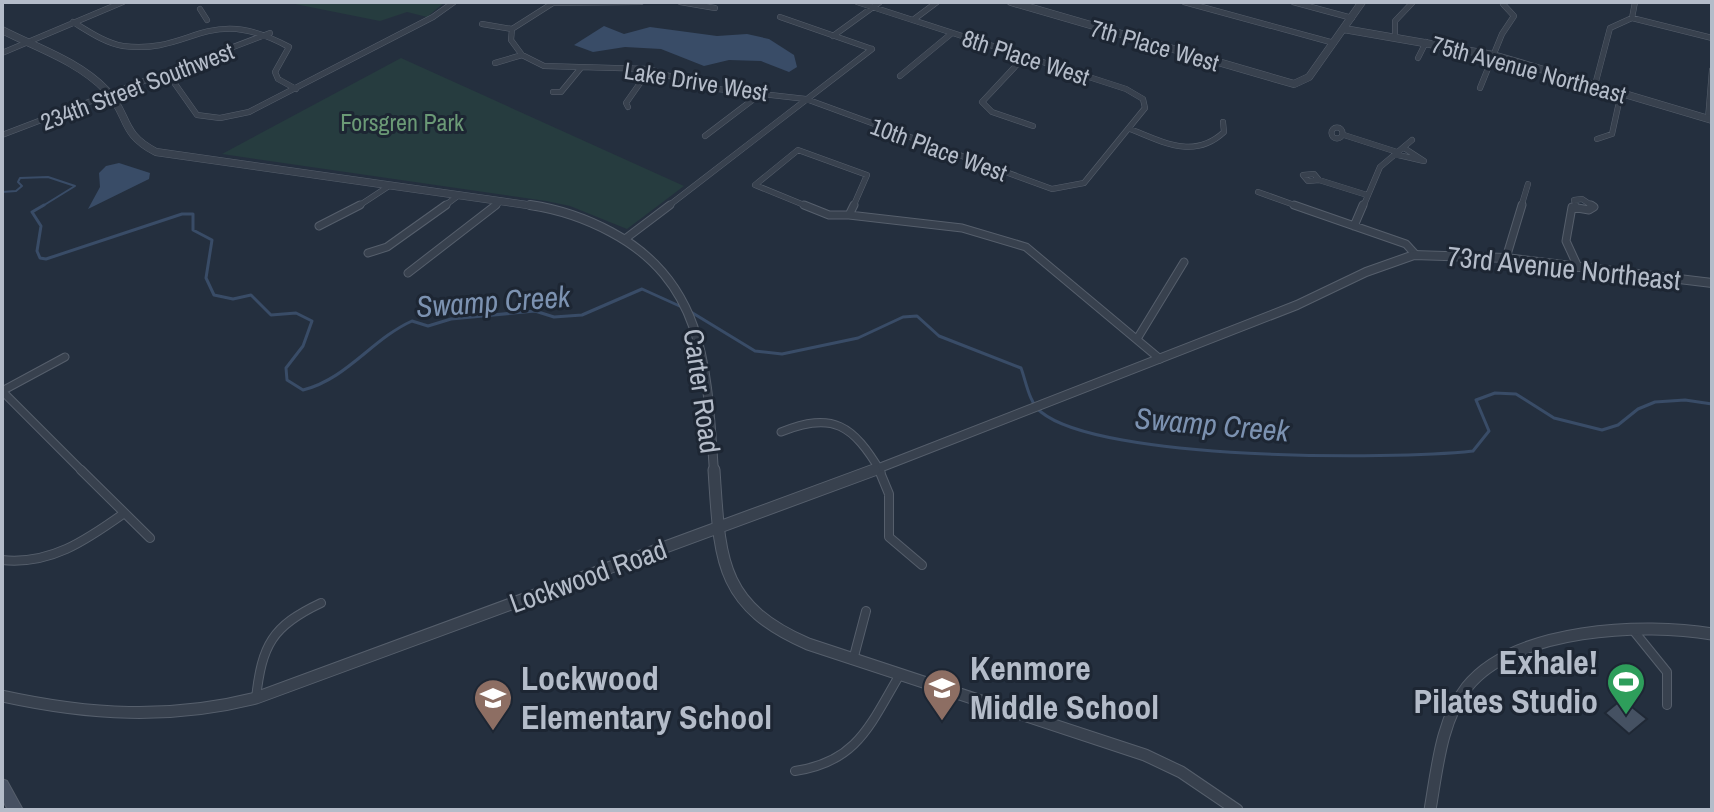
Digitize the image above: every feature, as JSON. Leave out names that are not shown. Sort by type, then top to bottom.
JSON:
[{"type":"main road","points":[[3,789],[16,810]]},
{"type":"street","points":[[2,53],[123,2]]},
{"type":"street","points":[[168,74],[197,115],[220,118],[249,112],[433,17],[454,2]]},
{"type":"street","points":[[482,24],[512,29],[553,3],[641,2]]},
{"type":"street","points":[[680,2],[715,8]]},
{"type":"street","name":"8th Place West","points":[[857,2],[1139,95],[1145,108],[1130,129]]},
{"type":"street","points":[[833,36],[880,2]]},
{"type":"street","points":[[913,20],[937,2]]},
{"type":"street","name":"7th Place West","points":[[1011,2],[1275,80],[1300,83],[1309,77],[1334,43]]},
{"type":"street","points":[[1184,2],[1334,43],[1362,2]]},
{"type":"street","points":[[1293,2],[1352,18]]},
{"type":"street","points":[[1395,37],[1395,21],[1413,2]]},
{"type":"street","points":[[1632,3],[1632,18]]},
{"type":"street","points":[[1480,88],[1502,34],[1514,21],[1514,16],[1503,4]]},
{"type":"street","points":[[200,9],[207,20]]},
{"type":"street","points":[[625,239],[872,49],[780,17]]},
{"type":"street","points":[[1595,85],[1610,28],[1632,18],[1712,38]]},
{"type":"street","points":[[195,25],[219,19]]},
{"type":"street","points":[[246,21],[289,47],[276,65],[278,79],[296,89]]},
{"type":"street","points":[[73,22],[114,44],[136,45],[171,34]]},
{"type":"street","points":[[495,63],[522,55],[511,40],[512,29]]},
{"type":"street","name":"75th Avenue Northeast","points":[[1344,29],[1493,55],[1710,120]]},
{"type":"street","points":[[2,30],[91,77],[111,95]]},
{"type":"street","name":"234th Street Southwest","points":[[2,135],[270,33]]},
{"type":"street","points":[[900,76],[952,33]]},
{"type":"street","points":[[1418,58],[1426,42]]},
{"type":"street","name":"Lake Drive West","points":[[522,55],[544,66],[650,69],[700,87],[806,99]]},
{"type":"street","points":[[1025,56],[982,102],[992,112],[1033,126]]},
{"type":"street","points":[[553,92],[561,92],[580,69]]},
{"type":"street","points":[[628,107],[626,103],[650,69]]},
{"type":"street","points":[[1710,120],[1712,70]]},
{"type":"street","points":[[705,136],[763,92]]},
{"type":"street","points":[[1597,139],[1612,134],[1621,93]]},
{"type":"street","name":"Carter Road","points":[[111,95],[125,131],[156,152],[562,212],[625,239],[656,259],[685,297],[696,329],[706,392],[721,553],[734,588],[748,607],[786,634],[853,660],[1145,755],[1181,772],[1237,810]]},
{"type":"street","name":"10th Place West","points":[[806,99],[1043,187],[1074,187],[1091,176],[1130,129]]},
{"type":"street","points":[[1130,129],[1188,150],[1213,145],[1224,132],[1223,122]]},
{"type":"street","points":[[1344,135],[1415,162],[1424,161],[1404,148]]},
{"type":"street","points":[[1354,226],[1380,167],[1412,140]]},
{"type":"street","points":[[849,215],[867,175],[798,150],[755,185],[829,215],[952,226],[1035,252],[1160,359]]},
{"type":"street","points":[[1319,180],[1367,195]]},
{"type":"street","points":[[1506,258],[1528,184]]},
{"type":"street","points":[[319,226],[340,218],[389,186]]},
{"type":"street","name":"73rd Avenue Northeast","points":[[1258,192],[1406,244],[1416,255]]},
{"type":"street","points":[[368,253],[387,247],[459,195]]},
{"type":"street","points":[[408,273],[501,201]]},
{"type":"street","points":[[1576,206],[1572,207],[1565,231],[1578,267]]},
{"type":"street","name":"73rd Avenue Northeast","points":[[1160,359],[1397,260],[1416,255],[1506,258],[1712,283]]},
{"type":"street","points":[[1137,339],[1184,262]]},
{"type":"street","points":[[65,357],[2,391],[150,538]]},
{"type":"street","name":"Lockwood Road","points":[[2,696],[61,710],[141,717],[214,710],[256,698],[717,529],[1160,359]]},
{"type":"street","points":[[781,432],[805,422],[843,425],[852,430],[879,468],[889,497],[885,525],[888,535],[892,542],[922,565]]},
{"type":"street","points":[[6,561],[57,554],[87,540],[123,514]]},
{"type":"street","points":[[256,698],[261,651],[268,640],[287,621],[321,603]]},
{"type":"street","points":[[853,660],[866,611]]},
{"type":"street","points":[[1430,810],[1446,733],[1469,684],[1509,656],[1568,638],[1630,627],[1664,626],[1712,634]]},
{"type":"street","points":[[1630,627],[1669,672],[1673,684],[1667,705]]},
{"type":"street","points":[[795,771],[836,764],[850,753],[899,676]]},
{"type":"green space","points":[[285,2],[445,2],[427,17],[407,12],[380,21]]},
{"type":"green space","name":"Forsgren Park","points":[[401,58],[684,186],[627,229],[570,206],[546,201],[222,154]]},
{"type":"water","points":[[604,26],[624,34],[650,27],[717,36],[747,34],[769,39],[794,55],[797,67],[789,72],[761,61],[729,60],[704,66],[661,49],[625,47],[593,52],[574,45]]},
{"type":"water","points":[[119,163],[150,173],[149,179],[88,209],[100,187],[99,173],[106,166]]},
{"type":"building","name":"Exhale! Pilates Studio","points":[[1622,699],[1647,719],[1629,734],[1605,713]]},
{"type":"waterway","name":"Swamp Creek","points":[[2,192],[16,191],[22,186],[18,182],[20,178],[48,177],[75,186],[41,207]]},
{"type":"waterway","name":"Swamp Creek","points":[[44,205],[32,212],[41,226],[37,251],[40,258],[46,259],[182,214],[193,214],[193,230],[212,240],[206,278],[214,295],[233,299],[251,295],[271,315],[296,313],[312,321],[303,346],[286,368],[287,380],[303,390],[333,377],[412,321],[428,326],[451,319],[535,311],[554,317],[582,315],[642,289],[684,308]]},
{"type":"waterway","name":"Swamp Creek","points":[[691,312],[755,351],[782,354],[858,338],[903,317],[917,316],[939,336],[1021,368],[1037,408],[1073,428],[1122,440],[1183,448],[1317,456],[1473,451],[1489,431],[1476,400],[1495,393],[1516,394],[1554,418],[1602,430],[1618,425],[1638,409],[1655,402],[1685,400],[1712,404]]},
{"type":"place","name":"Exhale! Pilates Studio","points":[[1626,716]]},
{"type":"place","name":"Kenmore Middle School","points":[[942,722]]},
{"type":"place","name":"Lockwood Elementary School","points":[[493,732]]}]
